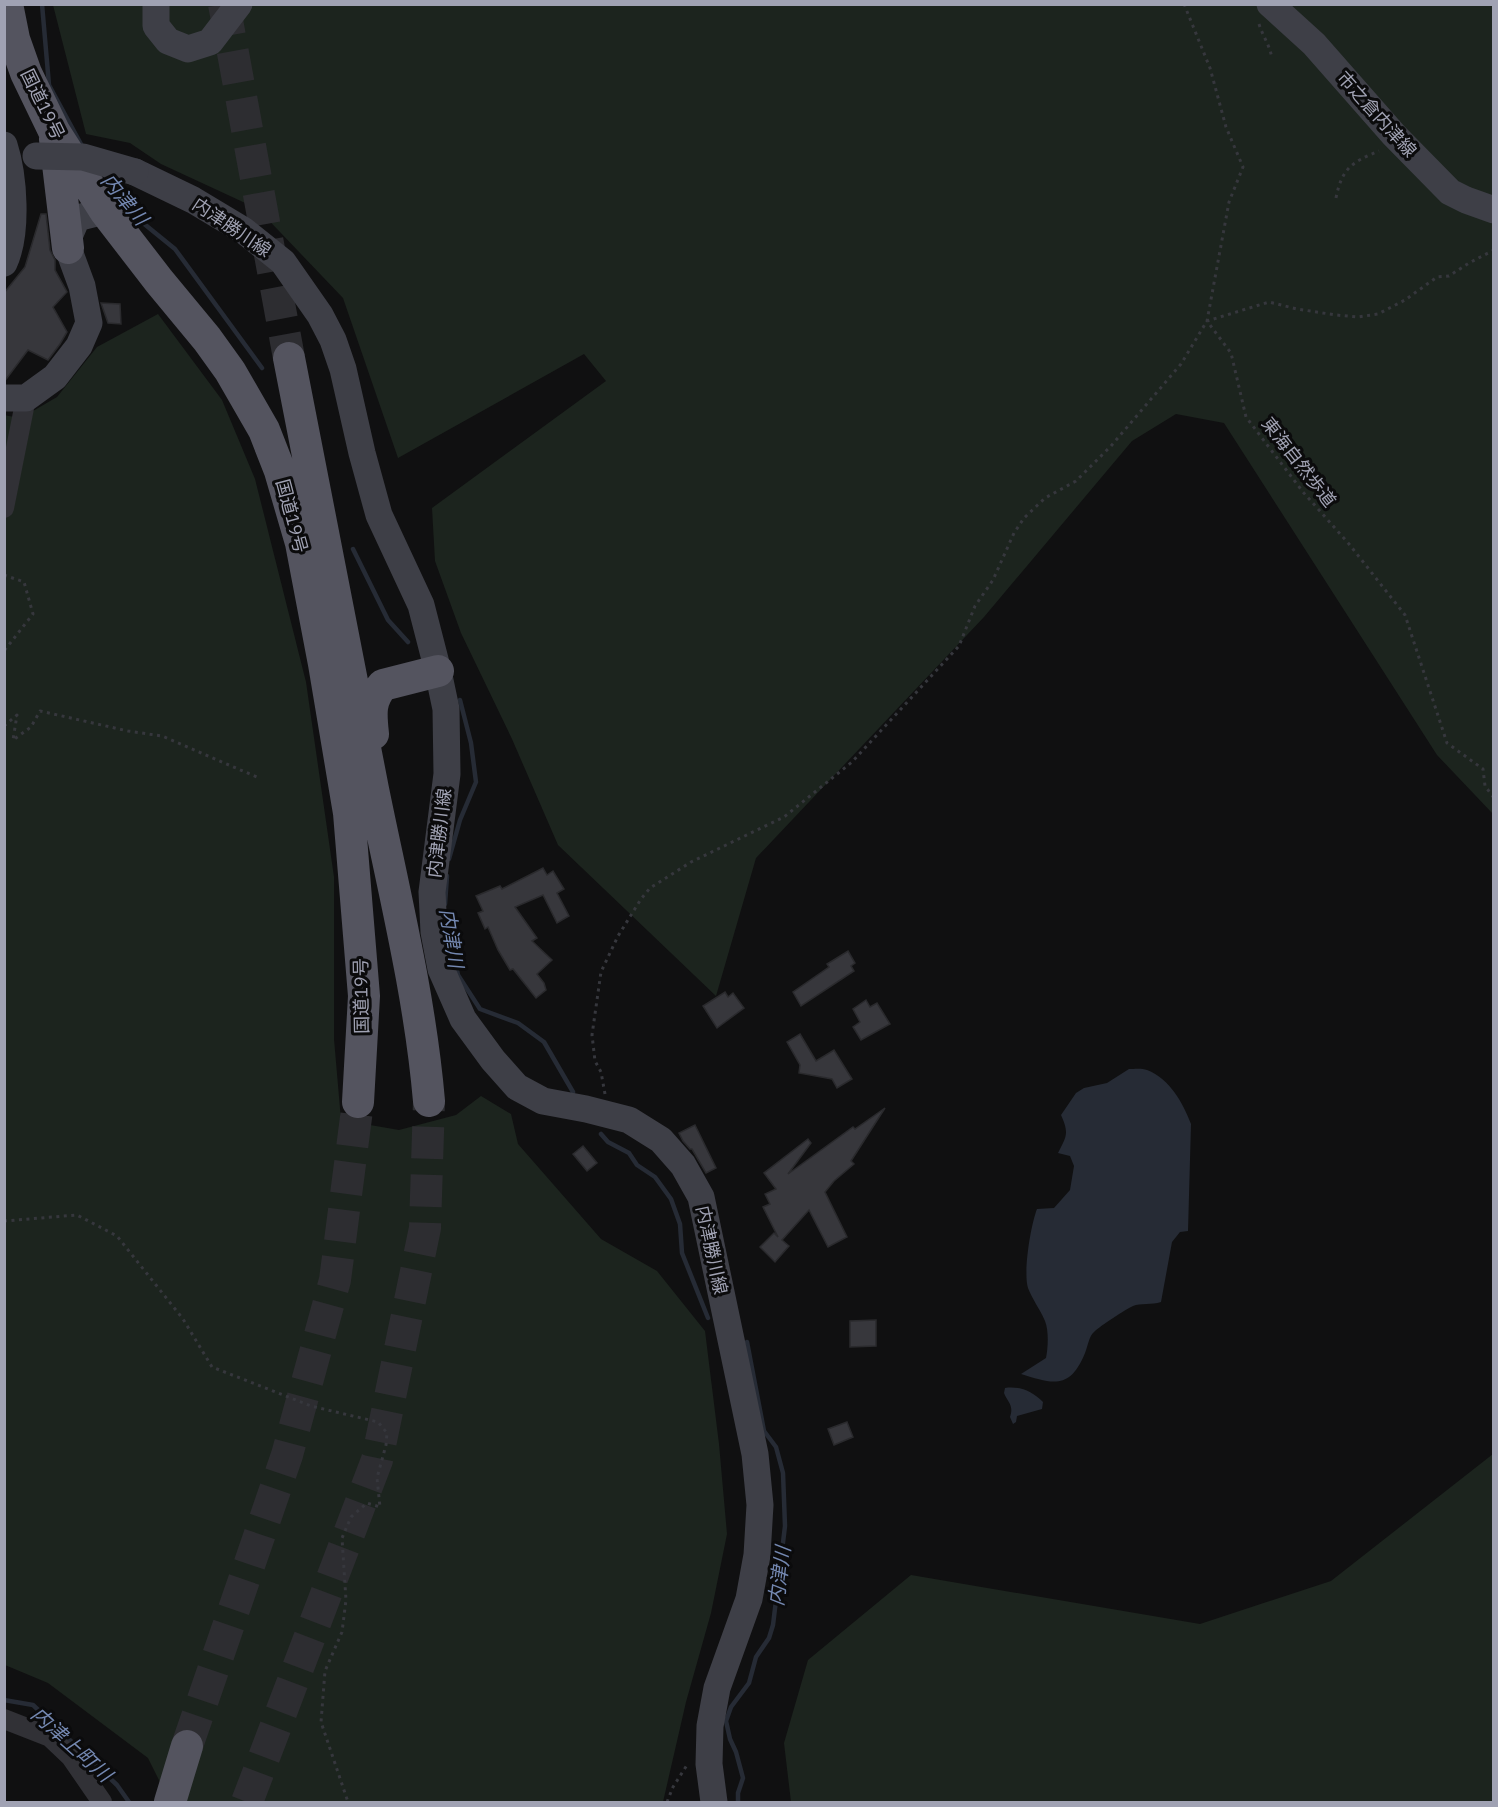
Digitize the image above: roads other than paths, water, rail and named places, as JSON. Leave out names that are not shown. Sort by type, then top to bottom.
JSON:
[{"type":"highway","name":"国道19号","points":[[7,4],[14,39],[45,143],[105,211],[230,371],[264,430],[280,471],[301,543],[349,813],[364,996],[358,1102]]},
{"type":"highway","points":[[45,143],[68,248]]},
{"type":"highway","name":"国道19号","points":[[289,358],[372,787],[399,910],[429,1101]]},
{"type":"highway","points":[[332,580],[345,597],[359,661],[372,682],[382,685],[438,671]]},
{"type":"highway","points":[[372,787],[380,767],[373,735],[371,710],[372,700],[382,685]]},
{"type":"highway","points":[[170,1803],[187,1746]]},
{"type":"main road","points":[[156,4],[156,26],[168,41],[188,49],[210,42],[239,4]]},
{"type":"main road","name":"市之倉内津線","points":[[1264,13],[1314,44],[1450,192],[1494,210]]},
{"type":"main road","name":"内津勝川線","points":[[7,152],[45,143],[135,172],[193,200],[243,230],[283,262],[320,315],[333,340],[343,369],[379,515],[421,605],[447,709],[447,774],[432,892],[434,932],[441,969],[463,1019],[493,1060],[517,1086],[543,1101],[629,1120],[661,1140],[683,1165],[701,1197],[755,1454],[759,1505],[757,1555],[749,1599],[717,1688],[710,1726],[709,1764],[714,1803]]},
{"type":"main road","points":[[4,263],[14,226],[7,152]]},
{"type":"main road","points":[[15,398],[55,378],[79,346],[89,323],[82,286],[68,248],[68,239],[76,218],[105,211]]},
{"type":"street","points":[[4,508],[15,398]]},
{"type":"street","points":[[4,1719],[50,1737],[71,1757],[102,1803]]},
{"type":"waterway","name":"内津川","points":[[42,4],[49,85],[82,146]]},
{"type":"waterway","name":"内津川","points":[[104,174],[143,223],[175,249],[262,368]]},
{"type":"waterway","points":[[4,419],[4,439]]},
{"type":"waterway","name":"内津川","points":[[353,549],[388,620],[408,642]]},
{"type":"waterway","name":"内津川","points":[[449,859],[460,820],[476,782],[471,743],[460,700]]},
{"type":"waterway","name":"内津川","points":[[445,904],[447,876]]},
{"type":"waterway","name":"内津川","points":[[446,918],[458,975],[480,1009],[518,1023],[544,1042],[573,1092]]},
{"type":"waterway","name":"内津川","points":[[601,1134],[608,1142],[629,1153],[637,1165],[655,1177],[671,1199],[680,1224],[682,1253],[708,1318]]},
{"type":"waterway","name":"内津川","points":[[738,1802],[738,1793],[743,1778],[726,1721],[731,1707],[749,1683],[756,1657],[769,1638],[773,1625],[785,1526],[783,1473],[776,1447],[764,1431],[747,1342]]},
{"type":"waterway","name":"内津上町川","points":[[4,1700],[33,1705],[117,1785],[129,1802]]},
{"type":"tunnel","points":[[224,4],[289,358]]},
{"type":"tunnel","points":[[247,1802],[377,1460],[425,1228],[429,1101]]},
{"type":"tunnel","points":[[187,1746],[287,1455],[335,1280],[358,1102]]}]
